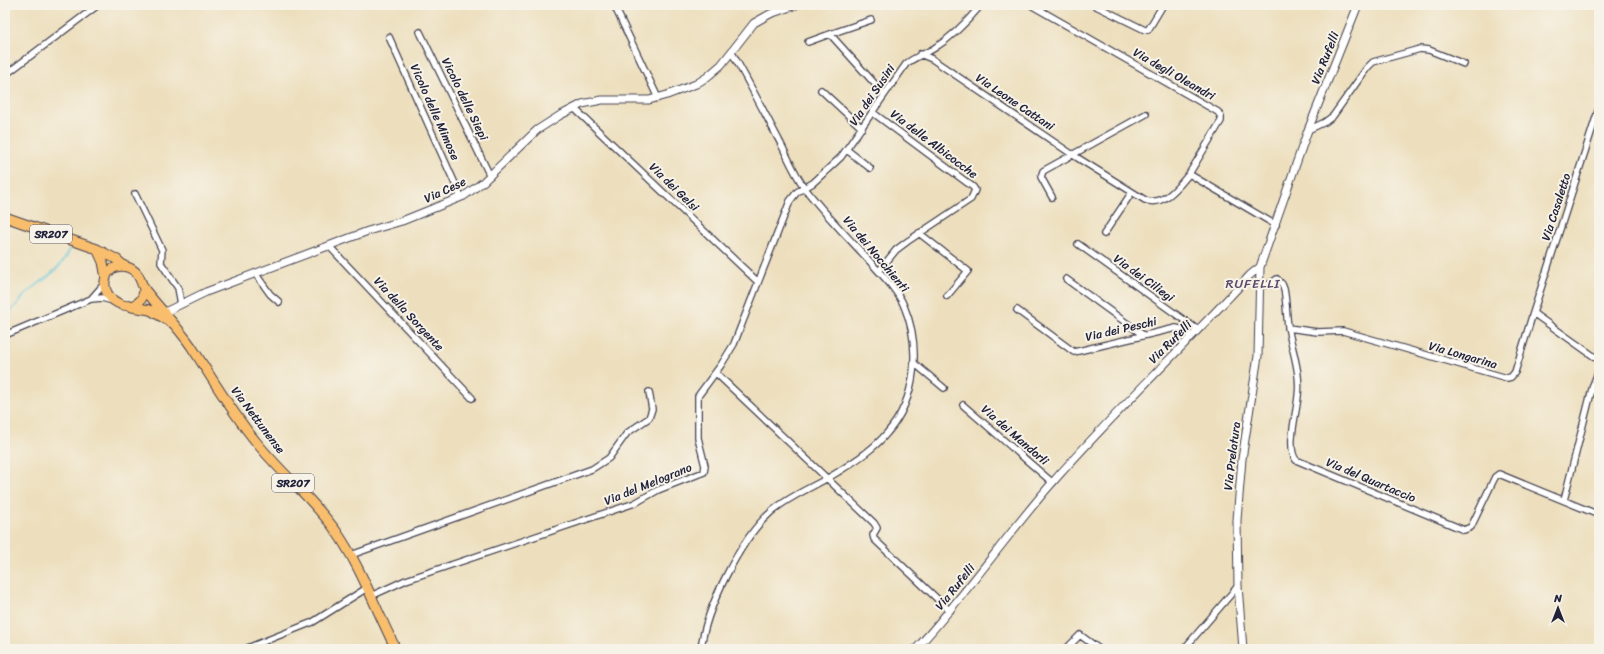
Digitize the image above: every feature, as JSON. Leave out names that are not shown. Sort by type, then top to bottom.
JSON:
[{"type":"main road","name":"Via Nettunense","points":[[5,217],[98,249],[140,275],[144,288],[177,326],[252,437],[326,518],[351,555],[396,649]]},
{"type":"main road","points":[[98,249],[104,262],[107,292],[113,301]]},
{"type":"main road","points":[[106,281],[113,268],[124,266]]},
{"type":"main road","points":[[132,307],[142,297],[144,288]]},
{"type":"main road","name":"Via Nettunense","points":[[113,301],[122,306],[150,310],[177,326]]},
{"type":"street","points":[[5,75],[98,5]]},
{"type":"street","points":[[614,5],[658,98]]},
{"type":"street","name":"Via Cese","points":[[166,312],[181,304],[255,274],[368,231],[402,221],[461,197],[477,188],[537,130],[574,108],[597,101],[636,101],[658,98],[700,81],[713,72],[732,53],[745,33],[757,21],[796,5]]},
{"type":"street","name":"Via dei Susini","points":[[804,187],[828,170],[847,150],[903,67],[920,54],[931,50],[958,29],[981,5]]},
{"type":"street","name":"Via degli Oleandri","points":[[1031,5],[1220,114],[1221,121],[1189,174]]},
{"type":"street","points":[[1094,5],[1145,30],[1152,27],[1163,5]]},
{"type":"street","name":"Via Rufelli","points":[[916,649],[950,611],[1053,483],[1142,385],[1198,330],[1250,275],[1260,267],[1276,225],[1308,130],[1358,5]]},
{"type":"street","points":[[808,42],[871,20]]},
{"type":"street","name":"Vicolo delle Siepi","points":[[420,32],[490,176]]},
{"type":"street","points":[[830,34],[884,94]]},
{"type":"street","name":"Vicolo delle Mimose","points":[[389,37],[461,197]]},
{"type":"street","points":[[1308,130],[1325,122],[1333,116],[1368,66],[1373,62],[1409,51],[1424,49],[1464,64]]},
{"type":"street","name":"Via Leone Cattani","points":[[931,50],[935,58],[944,68]]},
{"type":"street","name":"Via dei Nocchienti","points":[[701,649],[704,630],[709,614],[736,560],[753,532],[767,515],[780,504],[828,478],[869,450],[891,428],[906,399],[914,362],[913,340],[906,310],[898,295],[879,271],[804,187],[732,53]]},
{"type":"street","name":"Via Leone Cattani","points":[[920,54],[929,58],[1073,155],[1147,200],[1156,201],[1174,190],[1189,174]]},
{"type":"street","points":[[821,90],[862,128]]},
{"type":"street","name":"Via dei Gelsi","points":[[574,108],[758,282]]},
{"type":"street","name":"Via Casaletto","points":[[1533,313],[1599,108]]},
{"type":"street","name":"Via delle Albicocche","points":[[872,112],[974,189],[974,195],[970,199],[896,250],[879,271]]},
{"type":"street","points":[[1052,197],[1042,181],[1041,174],[1044,169],[1073,155],[1146,114]]},
{"type":"street","points":[[847,150],[870,168]]},
{"type":"street","points":[[1189,174],[1276,225]]},
{"type":"street","name":"Via del Melograno","points":[[245,649],[313,622],[369,592],[635,503],[658,490],[702,473],[705,466],[699,444],[698,398],[703,388],[716,373],[734,344],[790,201],[797,192],[804,187]]},
{"type":"street","points":[[1104,234],[1132,192]]},
{"type":"street","points":[[135,194],[162,250],[161,263],[178,288],[181,304]]},
{"type":"street","points":[[919,233],[968,271],[946,296]]},
{"type":"street","name":"Via dei Ciliegi","points":[[1078,244],[1198,330]]},
{"type":"street","name":"Via della Sorgente","points":[[329,246],[472,398]]},
{"type":"street","name":"Via Prelatura","points":[[1243,649],[1238,586],[1238,495],[1242,453],[1257,363],[1261,284],[1260,267]]},
{"type":"street","points":[[255,274],[270,294],[279,302]]},
{"type":"street","points":[[1066,278],[1143,335]]},
{"type":"street","name":"Via del Quartaccio","points":[[1261,284],[1269,285],[1277,279],[1282,284],[1285,296],[1288,328],[1298,380],[1298,398],[1292,442],[1293,454],[1297,460],[1464,530],[1471,527],[1494,478],[1499,474],[1599,515]]},
{"type":"street","points":[[91,299],[106,281]]},
{"type":"street","points":[[5,335],[91,299],[102,298],[113,301]]},
{"type":"street","name":"Via dei Peschi","points":[[1017,310],[1074,352],[1176,328],[1184,330],[1191,337]]},
{"type":"street","points":[[1533,313],[1599,360]]},
{"type":"street","name":"Via Longarina","points":[[1288,328],[1318,332],[1343,331],[1507,378],[1515,372],[1533,313]]},
{"type":"street","points":[[914,362],[944,388]]},
{"type":"street","points":[[1564,500],[1593,385],[1599,370]]},
{"type":"street","points":[[716,373],[876,524],[877,528],[873,535],[874,541],[950,611]]},
{"type":"street","points":[[351,555],[592,469],[609,458],[628,433],[649,418],[652,409],[649,392]]},
{"type":"street","name":"Via dei Mandorli","points":[[963,405],[1053,483]]},
{"type":"street","points":[[1184,649],[1238,586]]},
{"type":"street","points":[[1066,649],[1080,635],[1099,649]]},
{"type":"waterway","points":[[5,315],[13,309],[25,295],[56,269],[66,257],[70,249]]},
{"type":"district","name":"RUFELLI","points":[[1253,283]]}]
